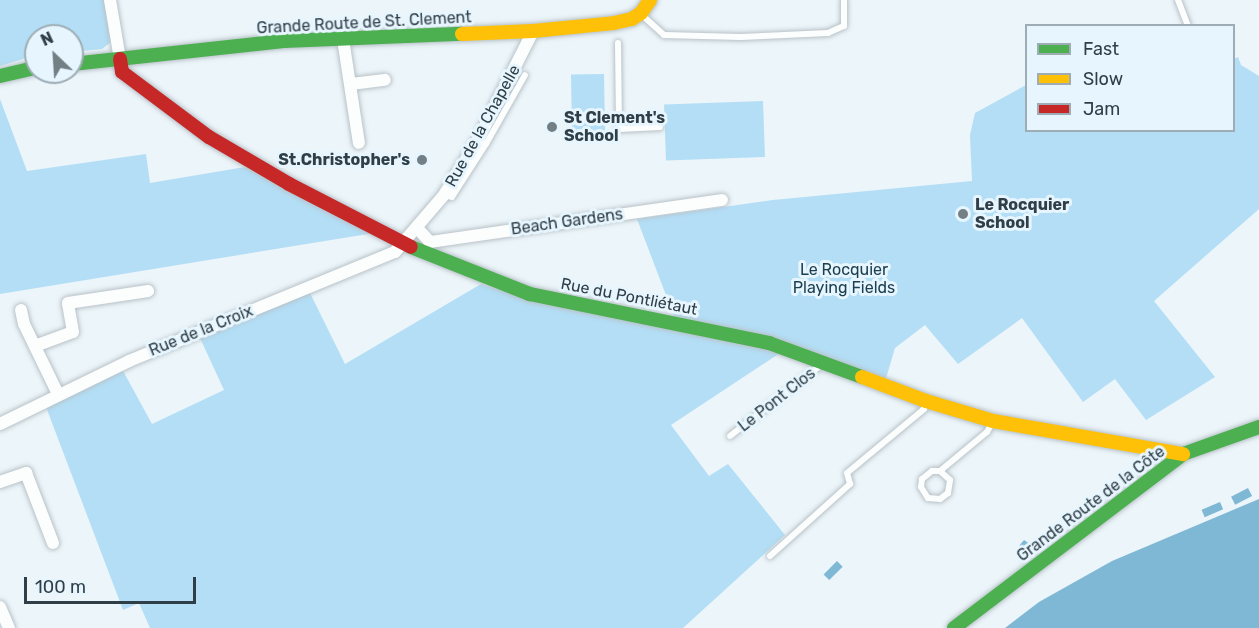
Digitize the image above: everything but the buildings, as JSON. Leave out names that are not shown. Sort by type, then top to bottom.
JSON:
[{"type":"main road","points":[[641,13],[650,0]]},
{"type":"main road","name":"Grande Route de St. Clement","points":[[84,63],[284,41],[533,31],[614,23],[632,19],[641,13]]},
{"type":"main road","name":"Rue du Pontliétaut","points":[[120,59],[122,72],[209,137],[289,184],[402,244],[530,294],[770,343],[926,401],[993,421],[1184,454]]},
{"type":"main road","points":[[0,76],[24,71]]},
{"type":"main road","name":"Grande Route de la Côte","points":[[954,628],[1184,454],[1259,427]]},
{"type":"street","points":[[110,0],[120,59]]},
{"type":"street","name":"Rue de la Chapelle","points":[[402,244],[444,195],[478,140],[533,31]]},
{"type":"street","points":[[343,39],[359,143]]},
{"type":"street","points":[[351,84],[385,80]]},
{"type":"street","name":"Beach Gardens","points":[[417,228],[430,242],[722,200]]},
{"type":"street","name":"Rue de la Croix","points":[[0,424],[129,361],[395,252],[402,244]]},
{"type":"street","points":[[35,346],[73,332],[68,303],[148,291]]},
{"type":"street","points":[[21,310],[24,324],[58,394]]},
{"type":"street","points":[[0,482],[26,473],[53,543]]},
{"type":"street","points":[[0,607],[9,628]]},
{"type":"lane","points":[[641,13],[664,35],[741,37],[828,33],[844,26],[844,0]]},
{"type":"lane","points":[[1178,0],[1187,24]]},
{"type":"lane","points":[[618,43],[619,129],[660,127]]},
{"type":"lane","points":[[444,195],[452,197],[486,144],[525,75]]},
{"type":"lane","name":"Le Pont Clos","points":[[730,436],[823,363]]},
{"type":"lane","points":[[770,556],[850,484],[847,473],[924,409],[926,401]]},
{"type":"lane","points":[[940,471],[950,480],[948,493],[940,499],[928,498],[921,487],[922,479],[932,471],[940,471],[987,432],[993,421]]},
{"type":"green space","points":[[0,0],[105,0],[111,42],[102,49],[84,51],[84,24],[24,24],[24,59],[0,66]]},
{"type":"green space","name":"Le Rocquier Playing Fields","points":[[1238,57],[1241,65],[1259,76],[1259,209],[1154,301],[1215,377],[1146,420],[1115,379],[1083,402],[1022,318],[958,364],[925,325],[895,348],[884,385],[677,324],[637,219],[773,200],[972,181],[970,135],[975,113],[1025,86],[1025,132],[1235,132],[1235,58]]},
{"type":"green space","points":[[604,74],[605,137],[572,138],[571,75]]},
{"type":"green space","points":[[0,99],[27,171],[146,154],[150,183],[245,167],[374,233],[0,294]]},
{"type":"green space","points":[[763,101],[765,157],[666,160],[664,104]]},
{"type":"green space","points":[[481,284],[521,297],[780,353],[671,425],[709,476],[728,464],[785,535],[683,628],[150,628],[139,603],[123,610],[46,407],[122,369],[152,424],[224,390],[200,338],[310,293],[345,364]]},
{"type":"shaded area","points":[[1248,488],[1252,496],[1235,505],[1231,497]]},
{"type":"shaded area","points":[[1259,499],[1259,628],[1005,628],[1039,602],[1112,561]]},
{"type":"shaded area","points":[[1220,502],[1223,509],[1205,517],[1202,510]]},
{"type":"shaded area","points":[[1024,540],[1030,544],[1031,551],[1028,557],[1023,559],[1019,546]]},
{"type":"shaded area","points":[[837,561],[843,567],[829,580],[824,574]]},
{"type":"traffic: fast","points":[[84,63],[284,41],[462,34]]},
{"type":"traffic: fast","points":[[0,76],[24,71]]},
{"type":"traffic: fast","points":[[411,247],[530,294],[769,343],[862,377]]},
{"type":"traffic: fast","points":[[954,628],[1183,454],[1259,427]]},
{"type":"traffic: slow","points":[[462,34],[533,31],[614,23],[632,19],[641,13],[650,0]]},
{"type":"traffic: slow","points":[[862,377],[926,401],[993,421],[1183,454]]},
{"type":"traffic: jam","points":[[120,59],[122,72],[209,137],[289,184],[411,247]]},
{"type":"place","name":"St Clement's School","points":[[552,127]]},
{"type":"place","name":"St.Christopher's","points":[[422,160]]},
{"type":"place","name":"Le Rocquier School","points":[[963,214]]}]
